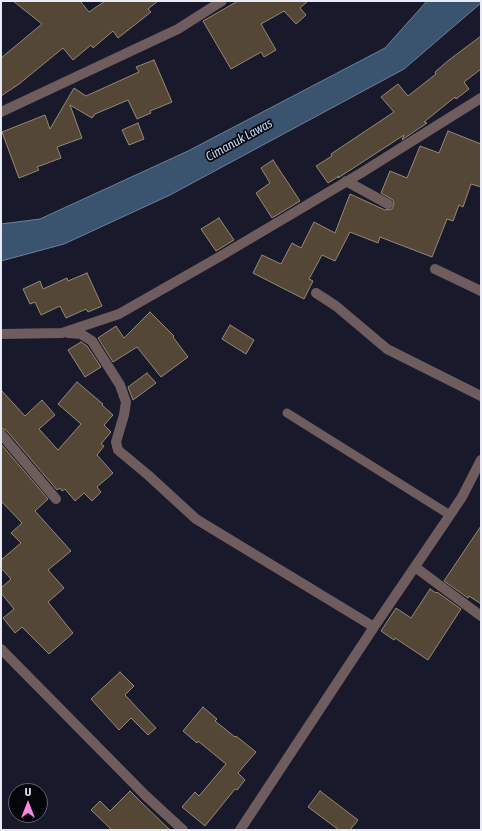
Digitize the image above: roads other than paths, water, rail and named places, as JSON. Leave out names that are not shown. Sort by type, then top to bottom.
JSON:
[{"type":"street","points":[[1,112],[178,29],[222,1]]},
{"type":"street","points":[[62,333],[119,314],[346,182],[481,98]]},
{"type":"street","points":[[346,182],[388,204]]},
{"type":"street","points":[[435,269],[481,292]]},
{"type":"street","points":[[316,293],[336,306],[386,349],[481,396]]},
{"type":"street","points":[[1,334],[81,334],[92,341],[120,385],[126,402],[124,415],[116,442],[118,450],[196,519],[374,627]]},
{"type":"street","points":[[1,434],[56,499]]},
{"type":"street","points":[[240,830],[462,497],[481,460]]},
{"type":"street","points":[[415,567],[481,616]]},
{"type":"street","points":[[1,649],[146,796],[182,830]]},
{"type":"lane","points":[[287,413],[450,515]]},
{"type":"water","name":"Cimanuk Lawas","points":[[427,1],[481,1],[481,3],[404,69],[170,195],[64,244],[1,261],[1,224],[40,219],[188,151],[385,48]]}]
